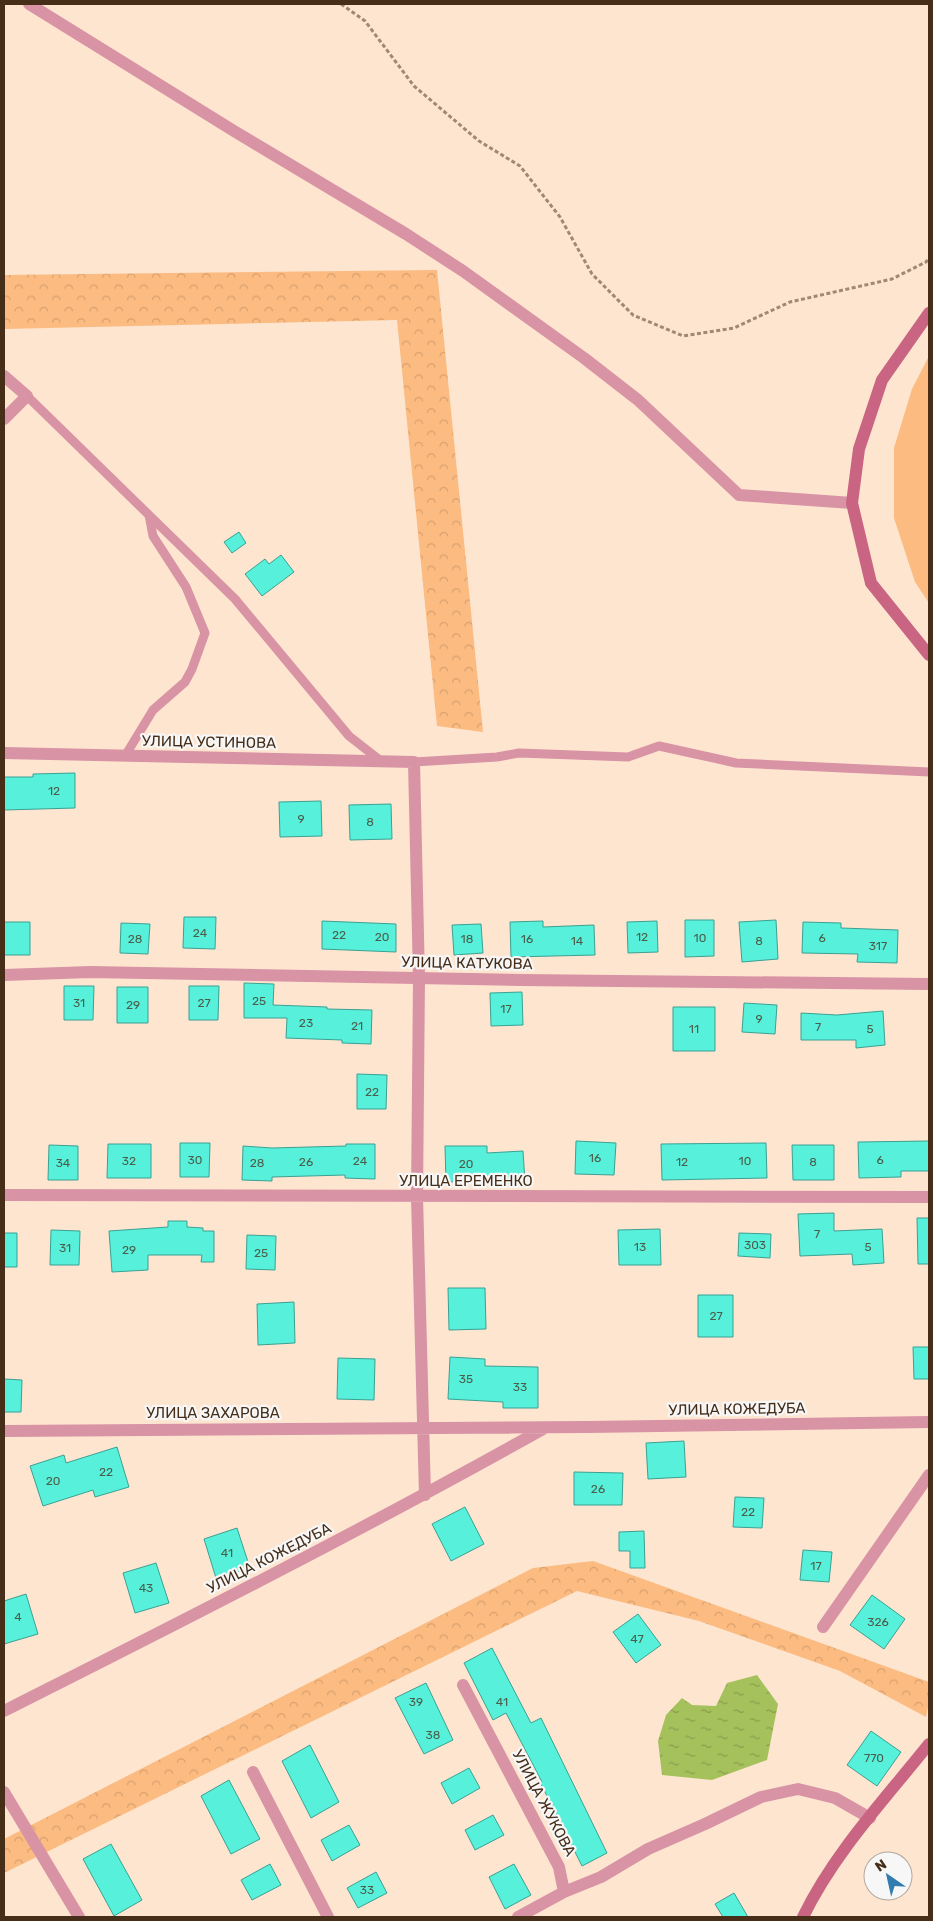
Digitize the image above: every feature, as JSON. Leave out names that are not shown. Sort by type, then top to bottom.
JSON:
[{"type":"main road","points":[[929,313],[882,380],[859,449],[852,503],[871,583],[929,655]]},
{"type":"main road","points":[[803,1917],[814,1894],[834,1864],[929,1744]]},
{"type":"street","points":[[29,4],[234,131],[406,234],[463,271],[584,358],[638,400],[739,495],[852,503]]},
{"type":"street","points":[[4,376],[27,396],[4,419]]},
{"type":"street","name":"УЛИЦА УСТИНОВА","points":[[4,753],[414,762]]},
{"type":"street","points":[[414,762],[419,978],[417,1197],[425,1495]]},
{"type":"street","name":"УЛИЦА КАТУКОВА","points":[[4,975],[90,972],[520,980],[929,984]]},
{"type":"street","name":"УЛИЦА ЕРЕМЕНКО","points":[[4,1196],[929,1198]]},
{"type":"street","name":"УЛИЦА КОЖЕДУБА","points":[[423,1428],[929,1422]]},
{"type":"street","name":"УЛИЦА ЗАХАРОВА","points":[[4,1431],[423,1428]]},
{"type":"street","name":"УЛИЦА КОЖЕДУБА","points":[[4,1711],[240,1592],[425,1495],[545,1428]]},
{"type":"street","points":[[823,1627],[929,1475]]},
{"type":"street","name":"УЛИЦА ЖУКОВА","points":[[463,1686],[559,1867],[564,1892]]},
{"type":"street","points":[[253,1772],[328,1917]]},
{"type":"street","points":[[518,1917],[564,1892],[601,1877],[648,1849],[705,1824],[761,1796],[798,1789],[835,1798],[870,1818]]},
{"type":"street","points":[[4,1792],[79,1917]]},
{"type":"lane","points":[[27,396],[235,599],[349,736],[381,762]]},
{"type":"lane","points":[[125,756],[153,710],[184,682],[192,669],[205,633],[186,587],[152,536],[149,515]]},
{"type":"lane","points":[[414,762],[497,757],[519,753],[628,757],[659,746],[736,763],[929,772]]},
{"type":"path","points":[[341,4],[365,21],[414,86],[479,141],[520,166],[560,217],[592,274],[633,315],[683,336],[734,328],[790,302],[892,279],[926,262],[929,258]]},
{"type":"green space","points":[[437,270],[483,732],[437,726],[397,320],[4,329],[4,275]]},
{"type":"green space","points":[[929,356],[929,603],[915,582],[894,518],[894,448],[912,389]]},
{"type":"green space","points":[[593,1561],[929,1682],[929,1702],[926,1717],[840,1671],[699,1621],[577,1591],[4,1873],[4,1839],[533,1568]]},
{"type":"water","points":[[757,1675],[778,1704],[767,1760],[712,1780],[662,1775],[658,1741],[666,1715],[682,1698],[692,1705],[716,1706],[727,1683]]},
{"type":"building","points":[[239,532],[246,543],[232,553],[224,542]]},
{"type":"building","points":[[281,555],[294,572],[262,596],[245,574],[265,559],[269,564]]},
{"type":"building","points":[[75,773],[75,808],[4,810],[4,777],[33,777],[33,774]]},
{"type":"building","points":[[321,801],[322,836],[280,837],[279,802]]},
{"type":"building","points":[[391,804],[392,839],[350,840],[349,805]]},
{"type":"building","points":[[184,917],[216,917],[215,949],[183,948]]},
{"type":"building","points":[[685,920],[714,920],[714,956],[685,957]]},
{"type":"building","points":[[776,920],[778,959],[742,962],[739,922]]},
{"type":"building","points":[[322,921],[396,924],[396,952],[322,949]]},
{"type":"building","points":[[543,921],[543,927],[594,925],[595,955],[511,957],[510,922]]},
{"type":"building","points":[[657,921],[658,952],[628,953],[627,922]]},
{"type":"building","points":[[4,922],[30,922],[30,955],[4,955]]},
{"type":"building","points":[[803,922],[841,923],[841,928],[898,930],[897,963],[857,962],[858,954],[802,953]]},
{"type":"building","points":[[121,923],[150,924],[148,954],[120,953]]},
{"type":"building","points":[[481,924],[483,953],[454,955],[452,925]]},
{"type":"building","points":[[244,983],[274,984],[273,1005],[372,1010],[371,1044],[342,1043],[342,1040],[286,1038],[287,1018],[244,1018]]},
{"type":"building","points":[[64,986],[94,986],[93,1020],[64,1020]]},
{"type":"building","points":[[189,986],[219,986],[218,1020],[189,1020]]},
{"type":"building","points":[[117,987],[148,987],[148,1023],[117,1023]]},
{"type":"building","points":[[522,992],[523,1025],[491,1026],[490,993]]},
{"type":"building","points":[[744,1003],[777,1005],[775,1034],[742,1032]]},
{"type":"building","points":[[673,1007],[715,1007],[715,1051],[673,1051]]},
{"type":"building","points":[[883,1011],[885,1045],[856,1048],[856,1040],[801,1040],[801,1013],[837,1015]]},
{"type":"building","points":[[357,1074],[387,1075],[386,1109],[357,1109]]},
{"type":"building","points":[[576,1141],[616,1143],[614,1175],[575,1174]]},
{"type":"building","points":[[929,1141],[929,1171],[901,1171],[901,1177],[859,1178],[858,1142]]},
{"type":"building","points":[[180,1143],[210,1143],[209,1177],[180,1177]]},
{"type":"building","points":[[766,1143],[767,1178],[662,1180],[661,1144]]},
{"type":"building","points":[[108,1144],[151,1144],[151,1178],[107,1178]]},
{"type":"building","points":[[346,1144],[375,1144],[375,1179],[345,1178],[345,1175],[272,1177],[272,1181],[242,1180],[243,1146],[272,1148],[346,1146]]},
{"type":"building","points":[[49,1145],[78,1146],[78,1180],[48,1180]]},
{"type":"building","points":[[792,1145],[834,1145],[834,1180],[793,1180]]},
{"type":"building","points":[[445,1146],[487,1146],[487,1153],[523,1151],[525,1182],[500,1184],[500,1181],[446,1182]]},
{"type":"building","points":[[834,1213],[834,1231],[882,1229],[884,1263],[853,1265],[852,1254],[800,1256],[798,1214]]},
{"type":"building","points":[[917,1218],[929,1218],[929,1264],[918,1264]]},
{"type":"building","points":[[168,1221],[187,1221],[187,1227],[203,1228],[203,1231],[214,1231],[214,1262],[201,1262],[202,1255],[148,1255],[148,1270],[112,1272],[109,1231],[168,1227]]},
{"type":"building","points":[[660,1229],[661,1265],[619,1265],[618,1230]]},
{"type":"building","points":[[51,1230],[80,1231],[79,1265],[50,1265]]},
{"type":"building","points":[[4,1233],[17,1233],[17,1267],[4,1267]]},
{"type":"building","points":[[739,1233],[771,1234],[770,1258],[738,1256]]},
{"type":"building","points":[[247,1235],[276,1236],[275,1270],[246,1269]]},
{"type":"building","points":[[448,1288],[485,1288],[486,1329],[449,1330]]},
{"type":"building","points":[[698,1295],[733,1295],[733,1337],[698,1337]]},
{"type":"building","points":[[294,1302],[295,1343],[258,1345],[257,1304]]},
{"type":"building","points":[[913,1347],[929,1347],[929,1379],[914,1379]]},
{"type":"building","points":[[450,1357],[485,1359],[485,1366],[538,1367],[538,1408],[503,1408],[503,1402],[448,1399]]},
{"type":"building","points":[[338,1358],[375,1359],[374,1400],[337,1399]]},
{"type":"building","points":[[4,1379],[22,1380],[21,1412],[4,1412]]},
{"type":"building","points":[[684,1441],[686,1477],[648,1479],[646,1443]]},
{"type":"building","points":[[117,1447],[129,1487],[95,1497],[93,1490],[43,1506],[30,1466],[64,1455],[66,1463]]},
{"type":"building","points":[[574,1472],[623,1473],[622,1505],[574,1505]]},
{"type":"building","points":[[735,1497],[764,1498],[762,1528],[733,1527]]},
{"type":"building","points":[[465,1507],[484,1544],[451,1561],[432,1524]]},
{"type":"building","points":[[237,1528],[250,1568],[216,1578],[204,1539]]},
{"type":"building","points":[[644,1531],[645,1568],[630,1568],[630,1551],[619,1551],[619,1532]]},
{"type":"building","points":[[803,1550],[832,1552],[829,1582],[800,1580]]},
{"type":"building","points":[[156,1563],[169,1603],[135,1613],[123,1573]]},
{"type":"building","points":[[26,1594],[38,1634],[4,1644],[4,1601]]},
{"type":"building","points":[[872,1595],[905,1619],[884,1649],[850,1625]]},
{"type":"building","points":[[638,1614],[661,1645],[636,1663],[613,1632]]},
{"type":"building","points":[[492,1648],[531,1723],[541,1718],[607,1853],[582,1866],[540,1782],[542,1782],[506,1713],[493,1720],[464,1663]]},
{"type":"building","points":[[426,1683],[453,1740],[424,1754],[395,1698]]},
{"type":"building","points":[[871,1731],[901,1752],[877,1786],[847,1765]]},
{"type":"building","points":[[310,1745],[339,1802],[311,1818],[282,1761]]},
{"type":"building","points":[[469,1768],[480,1788],[452,1804],[441,1783]]},
{"type":"building","points":[[229,1780],[260,1839],[231,1854],[201,1796]]},
{"type":"building","points":[[493,1815],[504,1835],[475,1850],[465,1830]]},
{"type":"building","points":[[349,1825],[360,1845],[332,1861],[321,1840]]},
{"type":"building","points":[[111,1844],[142,1900],[114,1916],[83,1859]]},
{"type":"building","points":[[270,1864],[281,1885],[252,1900],[241,1880]]},
{"type":"building","points":[[514,1864],[531,1895],[505,1909],[489,1877]]},
{"type":"building","points":[[376,1872],[387,1893],[358,1908],[347,1888]]},
{"type":"building","points":[[734,1893],[748,1917],[723,1917],[715,1904]]}]
